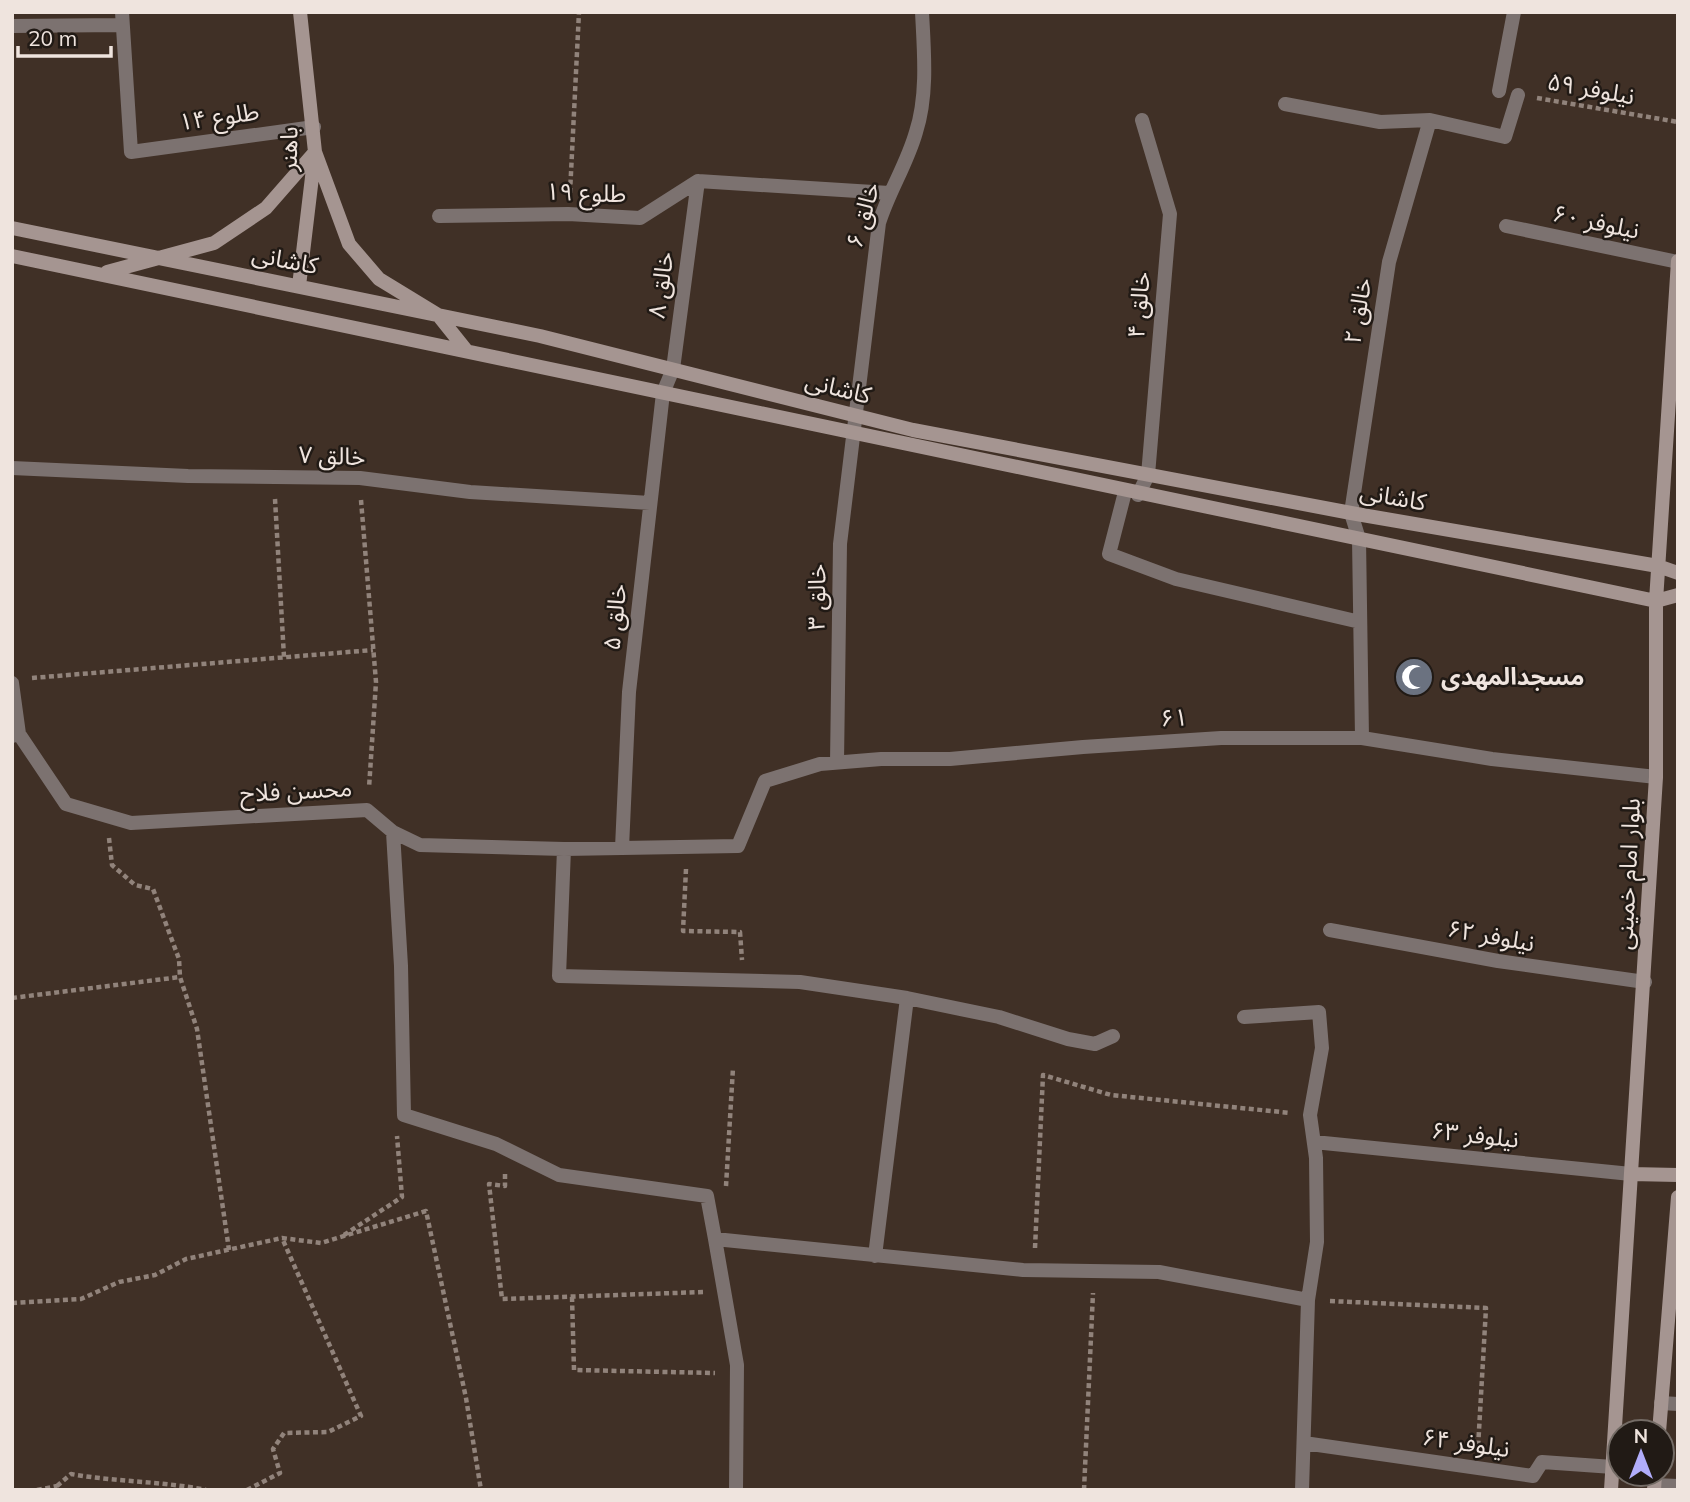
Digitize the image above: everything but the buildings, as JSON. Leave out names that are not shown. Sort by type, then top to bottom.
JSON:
[{"type":"street","name":"باهنر","points":[[299,286],[315,152],[300,12]]},
{"type":"street","name":"خالق ۶","points":[[852,433],[879,223],[889,192],[906,164],[918,130],[923,89],[922,12]]},
{"type":"street","points":[[1499,91],[1514,12]]},
{"type":"street","name":"طلوع ۱۴","points":[[122,19],[131,152],[314,127]]},
{"type":"street","points":[[12,26],[122,19]]},
{"type":"street","points":[[1285,104],[1380,122],[1430,120],[1505,137],[1518,95]]},
{"type":"street","name":"خالق ۴","points":[[1142,120],[1170,214],[1148,475],[1132,494],[1109,554],[1176,579],[1360,622]]},
{"type":"street","name":"خالق ۲","points":[[1351,513],[1389,262],[1430,120]]},
{"type":"street","points":[[102,274],[214,243],[266,208],[315,152],[349,244],[379,279],[438,315],[466,350]]},
{"type":"street","name":"طلوع ۱۹","points":[[439,216],[568,214],[640,218],[698,181]]},
{"type":"street","points":[[698,181],[889,192]]},
{"type":"street","name":"خالق ۸","points":[[663,393],[673,369],[698,181]]},
{"type":"street","name":"نیلوفر ۶۰","points":[[1506,226],[1678,261]]},
{"type":"street","name":"کاشانی","points":[[12,228],[540,336],[913,430],[1351,513],[1658,566],[1678,573]]},
{"type":"street","name":"کاشانی","points":[[12,256],[466,350],[1132,494],[1656,601]]},
{"type":"street","name":"بلوار امام خمینی","points":[[1616,1418],[1656,777],[1656,601],[1678,261]]},
{"type":"street","name":"خالق ۵","points":[[622,848],[629,692],[663,393]]},
{"type":"street","name":"خالق ۳","points":[[837,762],[840,544],[852,433]]},
{"type":"street","name":"خالق ۷","points":[[12,468],[360,478],[470,492],[650,503]]},
{"type":"street","points":[[1351,513],[1359,539],[1362,738]]},
{"type":"street","points":[[1656,601],[1678,595]]},
{"type":"street","points":[[15,735],[19,681]]},
{"type":"street","name":"محسن فلاح","points":[[15,735],[66,804],[131,823],[368,810],[393,832],[420,845],[564,849],[738,846]]},
{"type":"street","name":"۶۱","points":[[738,846],[765,781],[820,764],[837,762],[950,759],[1221,738],[1362,738],[1492,759],[1656,777]]},
{"type":"street","points":[[393,832],[401,966],[404,1115],[496,1144],[559,1175],[707,1196],[737,1373],[736,1490]]},
{"type":"street","points":[[564,849],[559,976],[800,982],[907,998],[999,1017],[1068,1039],[1095,1044],[1113,1036]]},
{"type":"street","name":"نیلوفر ۶۲","points":[[1330,930],[1498,961],[1644,982]]},
{"type":"street","points":[[875,1256],[907,998]]},
{"type":"street","points":[[1244,1017],[1318,1012],[1322,1048],[1310,1115],[1314,1142],[1317,1242],[1308,1300],[1302,1490]]},
{"type":"street","name":"نیلوفر ۶۳","points":[[1314,1142],[1631,1174]]},
{"type":"street","points":[[1631,1174],[1678,1175]]},
{"type":"street","points":[[1660,1418],[1677,1236],[1678,1197]]},
{"type":"street","points":[[715,1240],[1033,1270],[1159,1272],[1308,1300]]},
{"type":"street","points":[[1661,1403],[1678,1404]]},
{"type":"street","name":"نیلوفر ۶۴","points":[[1304,1443],[1533,1476],[1542,1462],[1606,1467]]},
{"type":"path","points":[[568,214],[579,12]]},
{"type":"path","name":"نیلوفر ۵۹","points":[[1518,95],[1678,122]]},
{"type":"path","points":[[274,477],[284,657]]},
{"type":"path","points":[[360,478],[376,682],[368,810]]},
{"type":"path","points":[[19,681],[373,650]]},
{"type":"path","points":[[106,815],[112,864],[135,885],[153,889],[179,959],[180,977],[197,1029],[229,1250]]},
{"type":"path","points":[[687,847],[682,931],[740,932],[743,980]]},
{"type":"path","points":[[12,998],[180,977]]},
{"type":"path","points":[[726,1187],[733,1068]]},
{"type":"path","points":[[1033,1270],[1043,1075],[1111,1095],[1310,1115]]},
{"type":"path","points":[[339,1238],[402,1197],[396,1138],[404,1115]]},
{"type":"path","points":[[506,1150],[505,1186],[489,1184],[502,1299],[725,1291]]},
{"type":"path","points":[[12,1303],[81,1299],[119,1282],[155,1275],[186,1259],[282,1238],[321,1242],[426,1211],[466,1398],[481,1490]]},
{"type":"path","points":[[247,1490],[280,1473],[273,1449],[284,1433],[328,1432],[361,1416],[282,1238]]},
{"type":"path","points":[[1084,1490],[1094,1271]]},
{"type":"path","points":[[572,1297],[574,1370],[737,1373]]},
{"type":"path","points":[[1308,1300],[1486,1308],[1477,1466]]},
{"type":"path","points":[[37,1490],[58,1488],[71,1474],[118,1483],[177,1484],[206,1490]]},
{"type":"place","name":"مسجدالمهدی","points":[[1414,677]]}]
